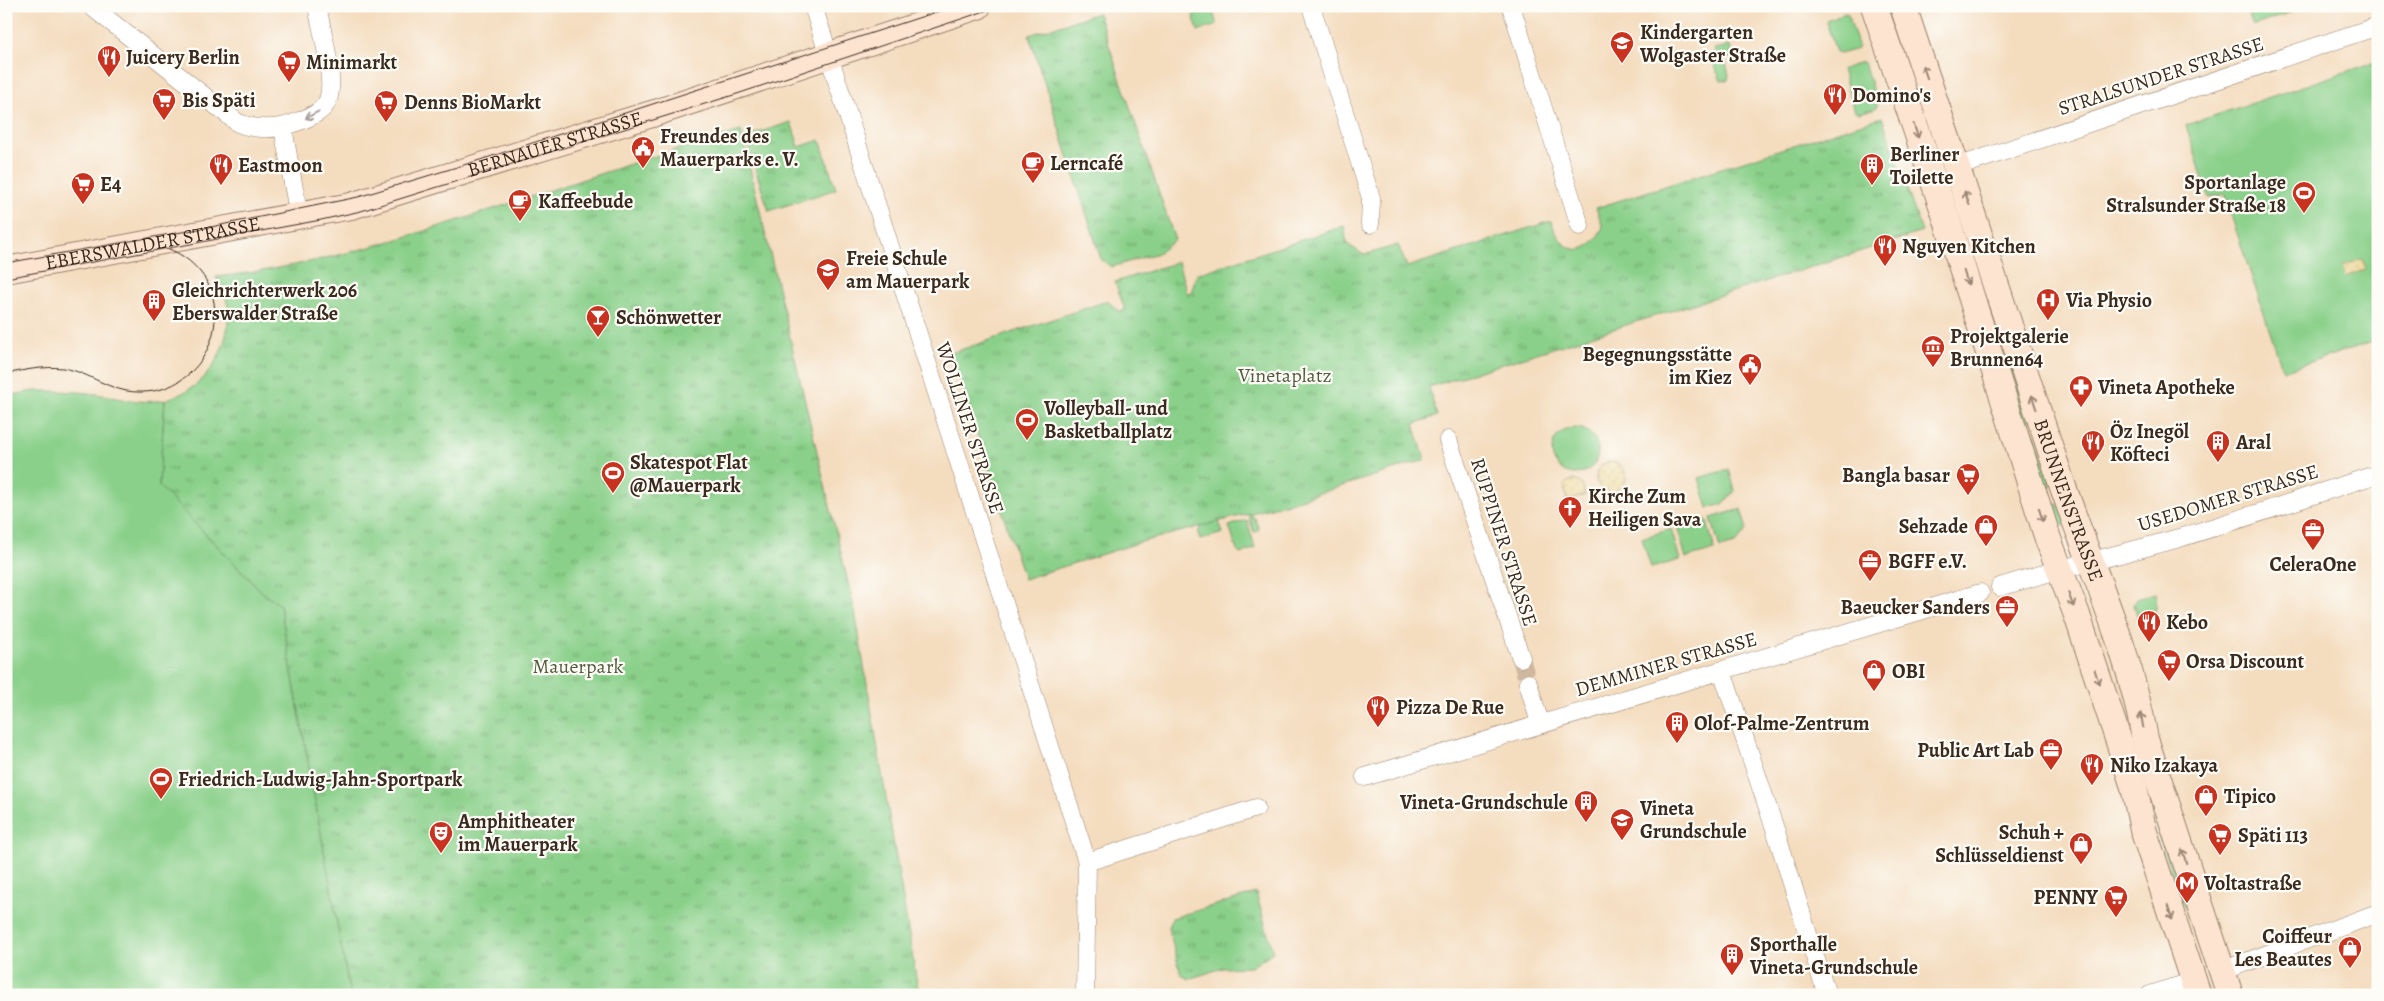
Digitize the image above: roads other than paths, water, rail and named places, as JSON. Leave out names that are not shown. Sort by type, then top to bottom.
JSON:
[{"type":"main road","name":"BERNAUER STRASSE","points":[[299,217],[351,206],[495,164],[978,6]]},
{"type":"main road","name":"BRUNNENSTRASSE","points":[[1874,6],[2131,779],[2144,829],[2196,988]]},
{"type":"main road","name":"BRUNNENSTRASSE","points":[[1902,6],[2074,522],[2091,562],[2135,688],[2145,739],[2226,983]]},
{"type":"main road","name":"EBERSWALDER STRASSE","points":[[6,270],[299,217]]},
{"type":"main road","points":[[2196,988],[2226,983]]},
{"type":"street","points":[[91,6],[238,123],[251,128],[283,128],[317,113],[326,104],[331,90],[317,6]]},
{"type":"street","name":"WOLLINER STRASSE","points":[[813,6],[1087,862],[1085,995]]},
{"type":"street","points":[[1311,6],[1372,198],[1370,224]]},
{"type":"street","points":[[1511,6],[1580,226]]},
{"type":"street","name":"STRALSUNDER STRASSE","points":[[1957,167],[2378,26]]},
{"type":"street","points":[[283,128],[299,217]]},
{"type":"street","name":"RUPPINER STRASSE","points":[[1448,440],[1521,658]]},
{"type":"street","name":"USEDOMER STRASSE","points":[[2060,569],[2091,562],[2248,517],[2378,474]]},
{"type":"street","points":[[2000,587],[2060,569]]},
{"type":"street","name":"DEMMINER STRASSE","points":[[1365,777],[1540,723],[1980,594]]},
{"type":"street","points":[[1722,671],[1828,995]]},
{"type":"street","points":[[1528,683],[1540,723]]},
{"type":"street","points":[[1087,862],[1256,808]]},
{"type":"street","points":[[2226,983],[2378,913]]},
{"type":"street","points":[[2150,995],[2196,988]]},
{"type":"tunnel","points":[[1521,658],[1528,683]]},
{"type":"tram line","points":[[6,263],[216,226],[358,197],[480,160],[955,6]]},
{"type":"tram line","points":[[6,278],[361,211],[740,93],[1000,6]]},
{"type":"tram line","points":[[6,374],[41,368],[63,368],[82,373],[118,389],[138,392],[157,390],[173,384],[188,375],[200,362],[208,347],[214,330],[215,312],[212,294],[201,273],[190,261],[169,249]]},
{"type":"place","name":"Kindergarten Wolgaster Straße","points":[[1622,64]]},
{"type":"place","name":"Juicery Berlin","points":[[109,78]]},
{"type":"place","name":"Minimarkt","points":[[289,83]]},
{"type":"place","name":"Domino's","points":[[1835,116]]},
{"type":"place","name":"Bis Späti","points":[[164,121]]},
{"type":"place","name":"Denns BioMarkt","points":[[386,123]]},
{"type":"place","name":"Freundes des Mauerparks e. V.","points":[[643,169]]},
{"type":"place","name":"Lerncafé","points":[[1033,184]]},
{"type":"place","name":"Eastmoon","points":[[221,186]]},
{"type":"place","name":"Berliner Toilette","points":[[1872,186]]},
{"type":"place","name":"E4","points":[[83,205]]},
{"type":"place","name":"Sportanlage Stralsunder Straße 18","points":[[2304,214]]},
{"type":"place","name":"Kaffeebude","points":[[520,222]]},
{"type":"place","name":"Nguyen Kitchen","points":[[1885,267]]},
{"type":"place","name":"Freie Schule am Mauerpark","points":[[828,291]]},
{"type":"place","name":"Via Physio","points":[[2048,321]]},
{"type":"place","name":"Gleichrichterwerk 206 Eberswalder Straße","points":[[154,322]]},
{"type":"place","name":"Schönwetter","points":[[598,338]]},
{"type":"place","name":"Projektgalerie Brunnen64","points":[[1933,368]]},
{"type":"place","name":"Begegnungsstätte im Kiez","points":[[1750,386]]},
{"type":"place","name":"Vineta Apotheke","points":[[2081,408]]},
{"type":"place","name":"Volleyball- und Basketballplatz","points":[[1027,441]]},
{"type":"place","name":"Öz Inegöl Köfteci","points":[[2093,463]]},
{"type":"place","name":"Aral","points":[[2218,463]]},
{"type":"place","name":"Skatespot Flat @Mauerpark","points":[[613,494]]},
{"type":"place","name":"Bangla basar","points":[[1968,496]]},
{"type":"place","name":"Kirche Zum Heiligen Sava","points":[[1570,529]]},
{"type":"place","name":"Sehzade","points":[[1986,547]]},
{"type":"place","name":"CeleraOne","points":[[2313,551]]},
{"type":"place","name":"BGFF e.V.","points":[[1870,582]]},
{"type":"place","name":"Baeucker Sanders","points":[[2007,628]]},
{"type":"place","name":"Kebo","points":[[2149,643]]},
{"type":"place","name":"Orsa Discount","points":[[2169,682]]},
{"type":"place","name":"OBI","points":[[1874,692]]},
{"type":"place","name":"Pizza De Rue","points":[[1378,728]]},
{"type":"place","name":"Olof-Palme-Zentrum","points":[[1677,744]]},
{"type":"place","name":"Public Art Lab","points":[[2051,771]]},
{"type":"place","name":"Niko Izakaya","points":[[2092,786]]},
{"type":"place","name":"Friedrich-Ludwig-Jahn-Sportpark","points":[[161,800]]},
{"type":"place","name":"Tipico","points":[[2206,817]]},
{"type":"place","name":"Vineta-Grundschule","points":[[1586,823]]},
{"type":"place","name":"Vineta Grundschule","points":[[1622,841]]},
{"type":"place","name":"Amphitheater im Mauerpark","points":[[441,854]]},
{"type":"place","name":"Späti 113","points":[[2220,856]]},
{"type":"place","name":"Schuh + Schlüsseldienst","points":[[2081,865]]},
{"type":"place","name":"Voltastraße","points":[[2187,904]]},
{"type":"place","name":"PENNY","points":[[2116,918]]},
{"type":"place","name":"Coiffeur Les Beautes","points":[[2350,969]]},
{"type":"place","name":"Sporthalle Vineta-Grundschule","points":[[1732,976]]},
{"type":"park label","name":"Vinetaplatz","points":[[1285,375]]},
{"type":"park label","name":"Mauerpark","points":[[578,666]]}]
